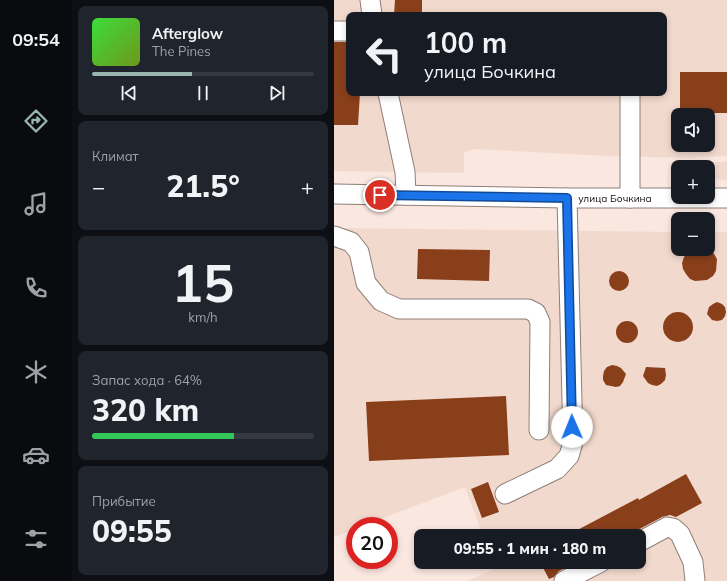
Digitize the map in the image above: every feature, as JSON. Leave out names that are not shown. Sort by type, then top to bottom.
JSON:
[{"type":"street","points":[[370,0],[372,12]]},
{"type":"street","points":[[334,31],[346,31]]},
{"type":"street","points":[[389,96],[405,172],[406,195]]},
{"type":"street","points":[[630,96],[630,198]]},
{"type":"street","name":"улица Бочкина","points":[[334,194],[567,198],[727,198]]},
{"type":"street","points":[[505,494],[557,469],[569,456],[573,442],[567,198]]},
{"type":"street","points":[[334,236],[351,242],[359,252],[366,283],[381,301],[399,309],[528,309],[536,313],[540,322],[539,430]]},
{"type":"street","points":[[646,538],[667,527],[673,528],[680,534],[693,562],[695,581]]},
{"type":"street","points":[[564,581],[587,569]]},
{"type":"shaded area","points":[[334,0],[727,0],[727,156],[689,158],[607,156],[475,149],[464,152],[464,173],[334,171]]},
{"type":"shaded area","points":[[716,162],[727,162],[727,180],[715,179]]},
{"type":"shaded area","points":[[334,228],[671,232],[671,256],[715,256],[715,232],[727,232],[727,581],[468,581],[494,569],[646,569],[646,529],[480,529],[465,487],[386,517],[346,517],[346,532],[334,537]]},
{"type":"building","points":[[395,0],[422,0],[422,12],[394,12]]},
{"type":"building","points":[[334,42],[346,42],[346,96],[360,96],[358,125],[334,125]]},
{"type":"building","points":[[680,72],[727,72],[727,113],[715,113],[715,108],[680,108]]},
{"type":"building","points":[[418,249],[490,250],[489,281],[417,279]]},
{"type":"building","points":[[715,256],[717,259],[716,271],[713,276],[707,280],[695,281],[690,279],[683,269],[682,263],[684,257]]},
{"type":"building","points":[[615,271],[623,271],[629,277],[629,285],[623,291],[615,291],[609,285],[609,277]]},
{"type":"building","points":[[717,302],[725,307],[726,312],[722,320],[717,321],[712,320],[707,314],[709,307]]},
{"type":"building","points":[[678,312],[684,313],[692,321],[692,333],[684,341],[678,342],[672,341],[664,333],[663,327],[664,321],[672,313]]},
{"type":"building","points":[[627,321],[635,324],[638,332],[635,340],[627,343],[619,340],[616,332],[619,324]]},
{"type":"building","points":[[612,365],[621,368],[626,374],[620,386],[616,387],[606,385],[603,380],[604,371],[607,367]]},
{"type":"building","points":[[646,367],[665,368],[665,380],[657,386],[648,383],[643,376]]},
{"type":"building","points":[[506,396],[509,455],[369,461],[366,402]]},
{"type":"building","points":[[686,474],[702,503],[676,517],[670,515],[662,517],[640,529],[579,529],[638,498],[639,500]]},
{"type":"building","points":[[488,482],[499,512],[482,518],[471,489]]},
{"type":"building","points":[[544,569],[563,569],[554,577],[549,579]]},
{"type":"route","points":[[380,195],[567,198],[572,427]]}]
